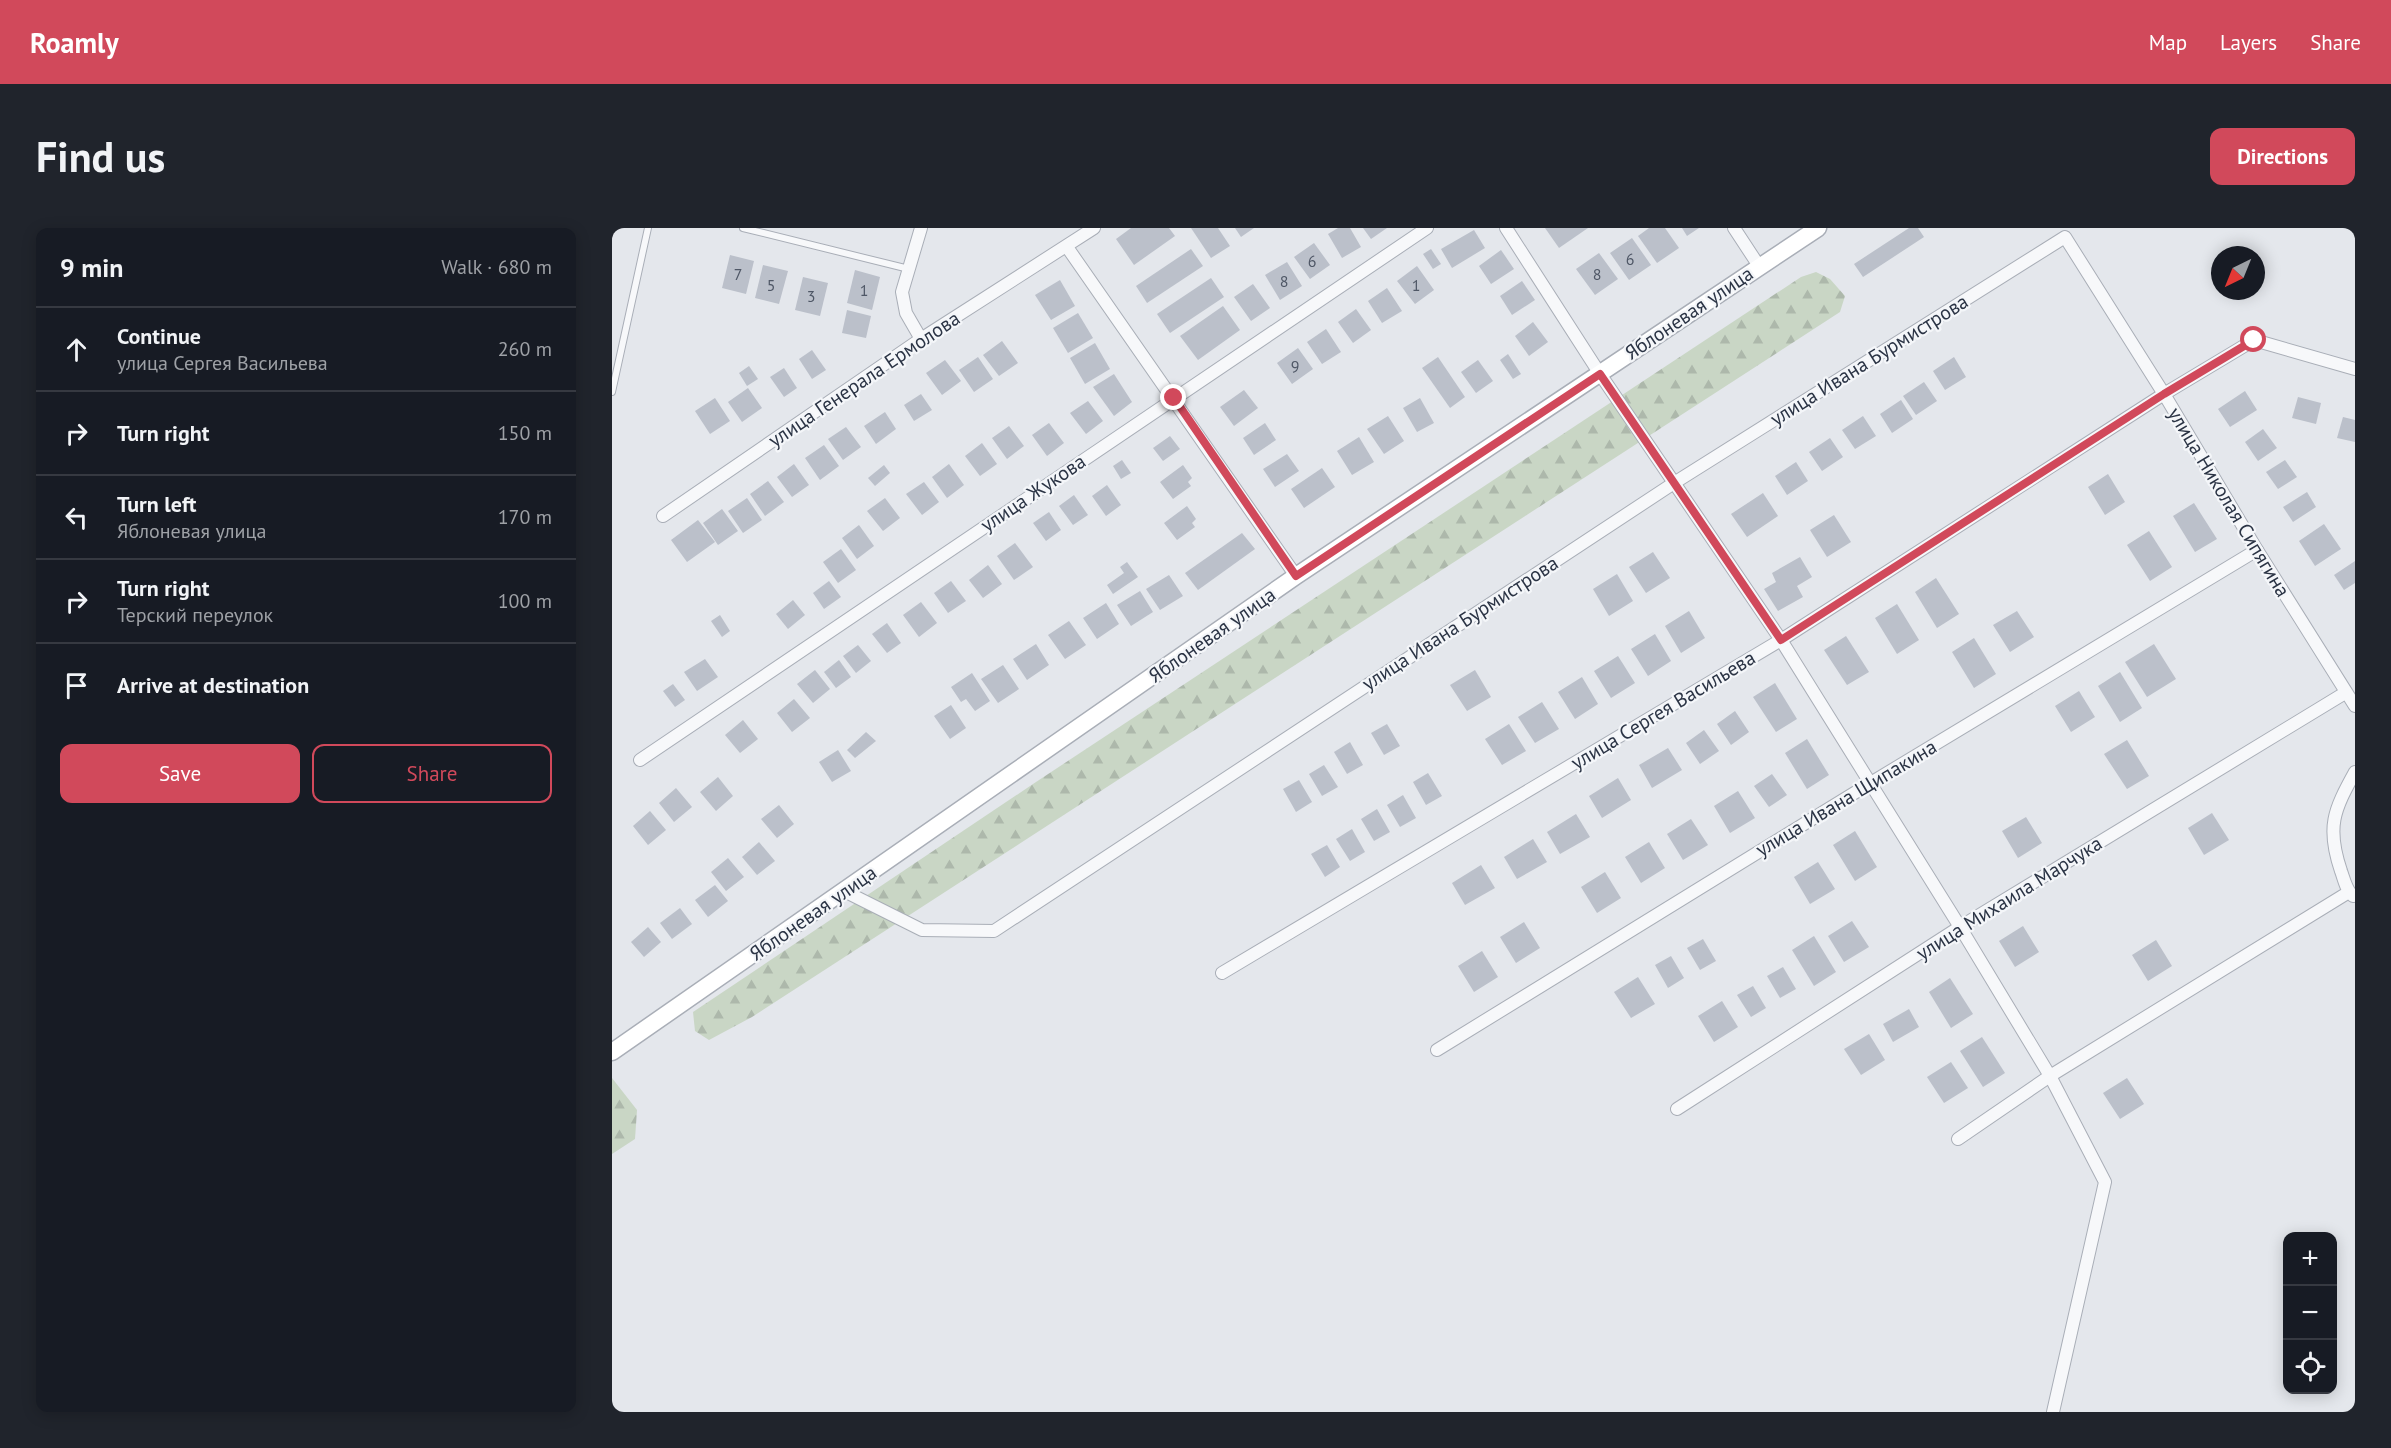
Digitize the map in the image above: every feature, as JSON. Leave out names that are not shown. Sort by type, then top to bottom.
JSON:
[{"type":"street","points":[[921,228],[911,269],[902,292],[906,313],[921,339]]},
{"type":"street","name":"улица Генерала Ермолова","points":[[663,516],[921,339],[1094,228]]},
{"type":"street","name":"улица Жукова","points":[[640,760],[1427,228]]},
{"type":"street","points":[[1506,228],[1600,374],[1781,640],[2050,1076],[2105,1182],[2053,1412]]},
{"type":"street","points":[[1734,228],[1759,266]]},
{"type":"street","name":"Яблоневая улица","points":[[612,1052],[1296,576],[1818,228]]},
{"type":"street","name":"улица Николая Сипягина","points":[[2065,237],[2355,706]]},
{"type":"street","name":"улица Ивана Бурмистрова","points":[[844,891],[922,930],[994,931],[1674,483],[2065,237]]},
{"type":"street","points":[[1067,247],[1296,576]]},
{"type":"street","name":"улица Сергея Васильева","points":[[1222,973],[1781,640],[2164,394],[2254,340],[2355,369]]},
{"type":"street","name":"улица Ивана Щипакина","points":[[1437,1050],[1869,784],[2257,550]]},
{"type":"street","name":"улица Михаила Марчука","points":[[1677,1109],[1960,927],[2345,693]]},
{"type":"street","points":[[1958,1139],[2050,1076],[2352,895],[2331,836],[2338,803],[2355,772]]},
{"type":"lane","points":[[612,392],[648,228]]},
{"type":"lane","points":[[743,228],[911,269]]},
{"type":"green space","points":[[1816,272],[1830,279],[1845,296],[1840,312],[752,1017],[709,1040],[695,1031],[693,1012],[1033,784],[1801,277]]},
{"type":"green space","points":[[612,1078],[637,1110],[635,1139],[612,1154]]},
{"type":"building","points":[[1131,228],[1169,228],[1175,236],[1134,265],[1116,239]]},
{"type":"building","points":[[1191,228],[1218,228],[1230,246],[1211,258]]},
{"type":"building","points":[[1235,228],[1254,228],[1241,237]]},
{"type":"building","points":[[1338,228],[1350,228],[1361,247],[1342,258],[1328,234]]},
{"type":"building","points":[[1363,228],[1387,228],[1371,239]]},
{"type":"building","points":[[1545,228],[1588,228],[1559,248]]},
{"type":"building","points":[[1649,228],[1665,228],[1679,248],[1657,263],[1638,236]]},
{"type":"building","points":[[1682,228],[1699,228],[1687,236]]},
{"type":"building","points":[[1909,228],[1918,228],[1924,237],[1863,277],[1854,264]]},
{"type":"building","points":[[1474,230],[1485,248],[1452,268],[1441,249]]},
{"type":"building","points":[[1632,238],[1651,265],[1629,280],[1610,253]]},
{"type":"building","points":[[1314,243],[1330,265],[1310,279],[1294,257]]},
{"type":"building","points":[[1191,249],[1203,266],[1147,303],[1136,286]]},
{"type":"building","points":[[1431,249],[1441,264],[1433,269],[1423,254]]},
{"type":"building","points":[[1501,250],[1514,269],[1491,284],[1479,266]]},
{"type":"building","points":[[1599,253],[1618,279],[1595,295],[1576,269]]},
{"type":"building","points":[[730,255],[754,261],[746,294],[722,288]]},
{"type":"building","points":[[1287,262],[1302,286],[1280,300],[1265,275]]},
{"type":"building","points":[[763,265],[788,271],[779,304],[755,298]]},
{"type":"building","points":[[1417,266],[1434,290],[1415,304],[1397,281]]},
{"type":"building","points":[[855,270],[880,277],[872,310],[847,303]]},
{"type":"building","points":[[803,277],[828,283],[820,316],[795,310]]},
{"type":"building","points":[[1211,278],[1224,297],[1170,333],[1157,314]]},
{"type":"building","points":[[1060,280],[1075,306],[1051,320],[1035,295]]},
{"type":"building","points":[[1522,281],[1535,300],[1512,315],[1500,296]]},
{"type":"building","points":[[1253,284],[1270,308],[1251,321],[1234,297]]},
{"type":"building","points":[[1387,288],[1402,311],[1382,323],[1368,301]]},
{"type":"building","points":[[1223,306],[1240,330],[1198,360],[1180,336]]},
{"type":"building","points":[[1356,309],[1371,330],[1353,343],[1338,322]]},
{"type":"building","points":[[847,310],[871,316],[866,338],[842,333]]},
{"type":"building","points":[[1078,313],[1093,338],[1068,353],[1053,328]]},
{"type":"building","points":[[1533,322],[1548,342],[1529,356],[1515,336]]},
{"type":"building","points":[[1326,329],[1341,352],[1322,364],[1307,342]]},
{"type":"building","points":[[1002,341],[1018,363],[999,376],[983,355]]},
{"type":"building","points":[[1095,343],[1110,369],[1085,384],[1070,358]]},
{"type":"building","points":[[1298,348],[1313,369],[1292,384],[1277,363]]},
{"type":"building","points":[[812,350],[826,370],[812,379],[799,359]]},
{"type":"building","points":[[1508,354],[1521,374],[1513,379],[1500,360]]},
{"type":"building","points":[[978,357],[993,379],[974,392],[959,370]]},
{"type":"building","points":[[1438,357],[1465,397],[1450,408],[1422,368]]},
{"type":"building","points":[[1954,357],[1966,377],[1945,390],[1933,371]]},
{"type":"building","points":[[945,360],[961,381],[942,395],[926,373]]},
{"type":"building","points":[[1478,360],[1493,381],[1476,393],[1461,372]]},
{"type":"building","points":[[749,366],[758,379],[747,386],[739,373]]},
{"type":"building","points":[[784,368],[797,388],[784,397],[770,377]]},
{"type":"building","points":[[1114,374],[1132,402],[1114,416],[1093,387]]},
{"type":"building","points":[[1924,382],[1937,401],[1916,415],[1903,396]]},
{"type":"building","points":[[748,388],[762,408],[742,422],[728,402]]},
{"type":"building","points":[[1244,390],[1258,408],[1234,426],[1220,407]]},
{"type":"building","points":[[2245,391],[2257,410],[2230,427],[2218,409]]},
{"type":"building","points":[[921,394],[932,410],[914,421],[904,405]]},
{"type":"building","points":[[2298,397],[2321,403],[2316,424],[2292,418]]},
{"type":"building","points":[[715,398],[730,421],[710,434],[695,411]]},
{"type":"building","points":[[1420,398],[1434,423],[1417,432],[1403,408]]},
{"type":"building","points":[[1901,400],[1913,419],[1892,433],[1880,414]]},
{"type":"building","points":[[1088,401],[1103,421],[1086,434],[1070,413]]},
{"type":"building","points":[[885,412],[896,429],[876,444],[864,426]]},
{"type":"building","points":[[1388,416],[1404,441],[1384,454],[1367,429]]},
{"type":"building","points":[[1863,416],[1876,436],[1855,449],[1842,430]]},
{"type":"building","points":[[2343,417],[2355,420],[2355,442],[2337,438]]},
{"type":"building","points":[[1049,423],[1064,443],[1047,456],[1032,435]]},
{"type":"building","points":[[1265,423],[1276,440],[1254,455],[1243,438]]},
{"type":"building","points":[[1009,426],[1024,446],[1007,459],[992,438]]},
{"type":"building","points":[[846,427],[861,447],[843,460],[828,439]]},
{"type":"building","points":[[2263,429],[2277,448],[2258,461],[2245,442]]},
{"type":"building","points":[[1170,436],[1180,449],[1163,461],[1153,448]]},
{"type":"building","points":[[1359,437],[1374,462],[1352,475],[1337,451]]},
{"type":"building","points":[[1830,438],[1843,457],[1822,471],[1809,452]]},
{"type":"building","points":[[982,443],[997,464],[980,476],[965,456]]},
{"type":"building","points":[[824,445],[839,466],[820,480],[805,458]]},
{"type":"building","points":[[1287,454],[1299,471],[1275,487],[1263,469]]},
{"type":"building","points":[[1122,460],[1131,473],[1121,479],[1113,466]]},
{"type":"building","points":[[2285,460],[2297,477],[2278,489],[2266,472]]},
{"type":"building","points":[[1796,462],[1808,481],[1787,495],[1775,476]]},
{"type":"building","points":[[794,464],[809,485],[792,497],[777,477]]},
{"type":"building","points":[[949,464],[964,485],[947,498],[932,477]]},
{"type":"building","points":[[884,465],[890,473],[875,486],[868,478]]},
{"type":"building","points":[[1183,465],[1192,478],[1188,482],[1191,486],[1173,499],[1160,482]]},
{"type":"building","points":[[1322,468],[1335,487],[1304,508],[1291,489]]},
{"type":"building","points":[[2108,474],[2125,502],[2105,515],[2088,487]]},
{"type":"building","points":[[768,481],[784,502],[765,516],[750,494]]},
{"type":"building","points":[[924,482],[939,502],[922,515],[906,494]]},
{"type":"building","points":[[1107,485],[1121,505],[1106,516],[1092,496]]},
{"type":"building","points":[[2307,492],[2316,507],[2293,522],[2283,507]]},
{"type":"building","points":[[1763,493],[1778,516],[1747,537],[1731,514]]},
{"type":"building","points":[[1074,495],[1088,515],[1073,525],[1059,506]]},
{"type":"building","points":[[747,498],[762,520],[743,533],[728,511]]},
{"type":"building","points":[[885,498],[900,518],[883,531],[867,511]]},
{"type":"building","points":[[2194,503],[2217,539],[2195,552],[2173,516]]},
{"type":"building","points":[[1187,506],[1196,519],[1192,523],[1195,527],[1177,540],[1164,523]]},
{"type":"building","points":[[722,509],[738,531],[718,545],[703,523]]},
{"type":"building","points":[[1049,512],[1061,530],[1046,541],[1033,523]]},
{"type":"building","points":[[1834,515],[1851,542],[1827,557],[1810,530]]},
{"type":"building","points":[[698,520],[715,542],[687,562],[671,540]]},
{"type":"building","points":[[2324,524],[2341,549],[2315,566],[2299,541]]},
{"type":"building","points":[[859,525],[874,546],[857,559],[842,538]]},
{"type":"building","points":[[2149,531],[2172,567],[2150,581],[2127,545]]},
{"type":"building","points":[[1242,533],[1255,549],[1198,590],[1185,573]]},
{"type":"building","points":[[1015,543],[1033,567],[1014,580],[997,556]]},
{"type":"building","points":[[841,549],[856,570],[838,583],[823,562]]},
{"type":"building","points":[[1653,552],[1670,578],[1646,593],[1629,567]]},
{"type":"building","points":[[1800,557],[1812,577],[1797,586],[1803,597],[1778,611],[1764,589],[1776,582],[1772,573]]},
{"type":"building","points":[[2355,561],[2355,583],[2344,590],[2334,575]]},
{"type":"building","points":[[1127,562],[1138,577],[1113,594],[1107,585],[1124,573],[1120,567]]},
{"type":"building","points":[[988,565],[1002,584],[983,598],[969,580]]},
{"type":"building","points":[[1617,574],[1633,601],[1609,616],[1593,589]]},
{"type":"building","points":[[1169,575],[1183,596],[1160,610],[1146,589]]},
{"type":"building","points":[[1936,578],[1959,614],[1937,628],[1915,592]]},
{"type":"building","points":[[829,581],[841,597],[824,609],[813,593]]},
{"type":"building","points":[[951,581],[966,601],[948,613],[934,593]]},
{"type":"building","points":[[1140,591],[1153,612],[1131,626],[1117,605]]},
{"type":"building","points":[[793,600],[805,615],[788,629],[776,614]]},
{"type":"building","points":[[921,602],[937,623],[919,637],[903,615]]},
{"type":"building","points":[[1106,603],[1119,624],[1097,639],[1083,618]]},
{"type":"building","points":[[1897,604],[1919,640],[1897,654],[1875,618]]},
{"type":"building","points":[[1689,611],[1705,638],[1681,653],[1665,626]]},
{"type":"building","points":[[2017,611],[2034,637],[2010,652],[1993,625]]},
{"type":"building","points":[[720,615],[730,631],[722,637],[711,621]]},
{"type":"building","points":[[1069,621],[1086,645],[1065,659],[1048,635]]},
{"type":"building","points":[[887,623],[901,643],[887,653],[872,634]]},
{"type":"building","points":[[1655,634],[1671,661],[1648,676],[1631,649]]},
{"type":"building","points":[[1846,636],[1869,672],[1847,685],[1824,650]]},
{"type":"building","points":[[1974,638],[1996,674],[1974,688],[1952,652]]},
{"type":"building","points":[[1036,644],[1049,665],[1027,680],[1013,659]]},
{"type":"building","points":[[2154,644],[2176,679],[2147,697],[2125,662]]},
{"type":"building","points":[[858,645],[871,661],[856,673],[843,656]]},
{"type":"building","points":[[1618,656],[1635,683],[1611,698],[1594,671]]},
{"type":"building","points":[[705,659],[718,677],[697,691],[684,672]]},
{"type":"building","points":[[839,660],[851,677],[836,688],[824,672]]},
{"type":"building","points":[[1003,665],[1019,689],[998,703],[981,679]]},
{"type":"building","points":[[815,670],[830,689],[813,703],[797,684]]},
{"type":"building","points":[[1475,670],[1491,697],[1467,711],[1450,685]]},
{"type":"building","points":[[2120,672],[2142,708],[2120,722],[2098,686]]},
{"type":"building","points":[[972,673],[990,701],[975,711],[966,699],[961,702],[951,687]]},
{"type":"building","points":[[1582,677],[1598,704],[1575,719],[1558,692]]},
{"type":"building","points":[[1775,683],[1797,719],[1776,732],[1753,697]]},
{"type":"building","points":[[673,684],[685,700],[675,707],[663,691]]},
{"type":"building","points":[[2079,691],[2095,717],[2071,732],[2055,706]]},
{"type":"building","points":[[794,699],[810,718],[792,732],[777,713]]},
{"type":"building","points":[[1542,702],[1559,729],[1535,743],[1518,717]]},
{"type":"building","points":[[951,705],[966,728],[950,739],[934,716]]},
{"type":"building","points":[[1735,711],[1749,732],[1731,745],[1717,724]]},
{"type":"building","points":[[743,720],[758,739],[740,753],[725,735]]},
{"type":"building","points":[[1387,724],[1400,746],[1384,755],[1371,733]]},
{"type":"building","points":[[1509,724],[1526,751],[1502,765],[1485,739]]},
{"type":"building","points":[[1704,730],[1719,751],[1700,764],[1686,743]]},
{"type":"building","points":[[866,732],[876,741],[855,758],[847,750]]},
{"type":"building","points":[[1807,739],[1829,775],[1807,789],[1785,753]]},
{"type":"building","points":[[2127,740],[2149,776],[2127,789],[2104,754]]},
{"type":"building","points":[[1350,742],[1363,765],[1347,774],[1334,752]]},
{"type":"building","points":[[1668,748],[1682,770],[1652,788],[1639,765]]},
{"type":"building","points":[[838,750],[851,771],[832,782],[819,762]]},
{"type":"building","points":[[1324,765],[1338,787],[1322,796],[1309,774]]},
{"type":"building","points":[[1428,773],[1442,796],[1426,805],[1413,782]]},
{"type":"building","points":[[1772,774],[1787,795],[1769,807],[1754,786]]},
{"type":"building","points":[[718,777],[733,796],[716,811],[700,792]]},
{"type":"building","points":[[1618,778],[1631,800],[1602,818],[1589,796]]},
{"type":"building","points":[[1299,780],[1312,802],[1296,812],[1283,789]]},
{"type":"building","points":[[676,788],[692,807],[674,822],[659,803]]},
{"type":"building","points":[[1738,791],[1755,818],[1730,833],[1714,806]]},
{"type":"building","points":[[1403,795],[1416,818],[1400,827],[1387,805]]},
{"type":"building","points":[[779,805],[794,824],[777,838],[761,819]]},
{"type":"building","points":[[1377,809],[1390,832],[1374,841],[1361,819]]},
{"type":"building","points":[[650,811],[666,830],[648,845],[633,826]]},
{"type":"building","points":[[2212,813],[2229,840],[2204,855],[2188,828]]},
{"type":"building","points":[[1576,814],[1590,837],[1560,854],[1547,832]]},
{"type":"building","points":[[2026,817],[2042,843],[2018,858],[2002,831]]},
{"type":"building","points":[[1691,819],[1708,845],[1683,860],[1667,834]]},
{"type":"building","points":[[1352,829],[1365,852],[1350,861],[1336,839]]},
{"type":"building","points":[[1855,831],[1877,867],[1855,881],[1833,845]]},
{"type":"building","points":[[1533,839],[1547,862],[1517,879],[1504,857]]},
{"type":"building","points":[[759,842],[775,861],[757,875],[742,857]]},
{"type":"building","points":[[1649,842],[1665,868],[1641,883],[1625,857]]},
{"type":"building","points":[[1327,845],[1340,867],[1325,877],[1311,854]]},
{"type":"building","points":[[728,858],[744,877],[726,891],[711,872]]},
{"type":"building","points":[[1818,862],[1835,889],[1810,904],[1794,877]]},
{"type":"building","points":[[1481,865],[1495,888],[1465,905],[1452,883]]},
{"type":"building","points":[[1605,872],[1621,898],[1597,913],[1581,887]]},
{"type":"building","points":[[715,885],[728,901],[708,917],[695,900]]},
{"type":"building","points":[[680,908],[692,924],[672,939],[660,923]]},
{"type":"building","points":[[1852,921],[1869,947],[1844,962],[1828,936]]},
{"type":"building","points":[[1524,922],[1540,948],[1516,963],[1500,937]]},
{"type":"building","points":[[2023,926],[2039,952],[2015,967],[1999,941]]},
{"type":"building","points":[[648,927],[661,942],[644,957],[631,942]]},
{"type":"building","points":[[1814,936],[1836,972],[1814,986],[1792,950]]},
{"type":"building","points":[[1703,939],[1716,961],[1700,970],[1687,948]]},
{"type":"building","points":[[2156,940],[2172,966],[2148,981],[2132,955]]},
{"type":"building","points":[[1482,951],[1498,977],[1474,992],[1458,966]]},
{"type":"building","points":[[1671,956],[1684,978],[1668,988],[1655,965]]},
{"type":"building","points":[[1783,967],[1796,989],[1780,998],[1767,976]]},
{"type":"building","points":[[1638,977],[1655,1004],[1631,1018],[1614,992]]},
{"type":"building","points":[[1950,978],[1973,1014],[1951,1028],[1929,992]]},
{"type":"building","points":[[1753,986],[1766,1008],[1751,1017],[1737,995]]},
{"type":"building","points":[[1722,1001],[1738,1027],[1714,1042],[1698,1016]]},
{"type":"building","points":[[1909,1009],[1919,1027],[1893,1042],[1883,1024]]},
{"type":"building","points":[[1869,1034],[1885,1060],[1861,1075],[1844,1049]]},
{"type":"building","points":[[1982,1037],[2005,1073],[1983,1087],[1960,1051]]},
{"type":"building","points":[[1951,1062],[1968,1088],[1944,1103],[1927,1077]]},
{"type":"building","points":[[2127,1078],[2144,1104],[2120,1119],[2103,1093]]},
{"type":"route","points":[[1174,398],[1296,576],[1600,374],[1781,640],[2164,394],[2254,340]]}]
